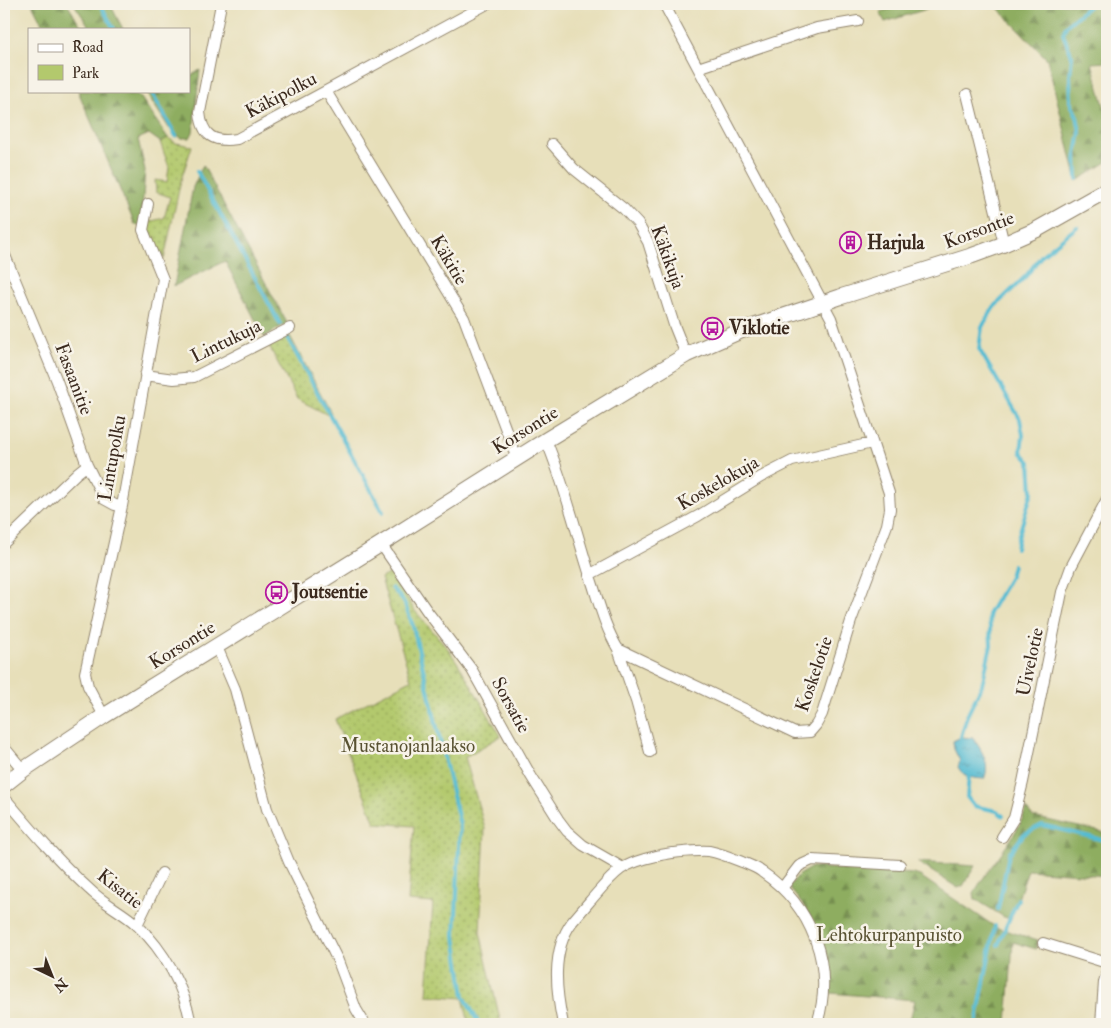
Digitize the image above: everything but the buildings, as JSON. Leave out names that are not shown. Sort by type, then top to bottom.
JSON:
[{"type":"main road","name":"Korsontie","points":[[4,785],[23,770],[104,716],[546,440],[686,355],[743,330],[1004,244],[1036,230],[1107,190]]},
{"type":"street","name":"Käkipolku","points":[[221,4],[200,112],[201,123],[208,134],[217,140],[236,140],[487,4]]},
{"type":"street","points":[[664,4],[823,303]]},
{"type":"street","points":[[698,68],[817,28],[858,21]]},
{"type":"street","name":"Käkitie","points":[[326,91],[464,318],[517,458]]},
{"type":"street","points":[[967,94],[1004,244]]},
{"type":"street","name":"Käkikuja","points":[[552,144],[574,169],[624,209],[638,224],[648,242],[674,325],[686,355]]},
{"type":"street","name":"Lintupolku","points":[[104,716],[88,686],[85,673],[122,506],[163,278],[143,230],[148,204]]},
{"type":"street","name":"Fasaanitie","points":[[5,258],[57,382],[87,465],[104,499],[115,505],[122,506]]},
{"type":"street","name":"Koskelotie","points":[[618,649],[795,732],[810,732],[816,725],[822,714],[851,621],[887,525],[890,509],[889,493],[831,318],[823,303]]},
{"type":"street","name":"Lintukuja","points":[[145,375],[174,379],[194,377],[290,328]]},
{"type":"street","points":[[546,440],[555,461],[589,575],[609,634],[618,649],[636,701],[650,752]]},
{"type":"street","name":"Koskelokuja","points":[[589,575],[690,520],[761,477],[792,462],[872,443]]},
{"type":"street","points":[[4,543],[87,465]]},
{"type":"street","name":"Uivelotie","points":[[1002,838],[1014,818],[1023,782],[1062,592],[1071,567],[1107,499]]},
{"type":"street","name":"Sorsatie","points":[[381,544],[427,611],[472,670],[531,776],[558,819],[583,845],[623,868]]},
{"type":"street","points":[[217,646],[237,697],[267,809],[289,862],[338,961],[356,1009],[365,1024]]},
{"type":"street","points":[[4,747],[23,770]]},
{"type":"street","name":"Kisatie","points":[[4,797],[51,853],[90,891],[137,925],[164,956],[178,982],[191,1024]]},
{"type":"street","points":[[563,1024],[558,1001],[556,971],[563,940],[572,923],[608,881],[623,868],[657,855],[709,851],[761,870],[783,887],[799,908],[817,940],[824,976],[823,1006],[817,1024]]},
{"type":"street","points":[[783,887],[799,866],[812,860],[900,865]]},
{"type":"street","points":[[137,925],[162,873]]},
{"type":"street","points":[[1043,943],[1107,963]]},
{"type":"street","points":[[1101,1024],[1104,982],[1107,972]]},
{"type":"green space","points":[[32,4],[67,4],[82,28],[44,28]]},
{"type":"green space","points":[[74,4],[110,4],[122,28],[90,28]]},
{"type":"green space","points":[[905,4],[943,4],[885,22],[880,12]]},
{"type":"green space","points":[[994,4],[1107,4],[1107,62],[1092,63],[1107,116],[1107,162],[1077,181],[1047,59]]},
{"type":"green space","points":[[200,70],[193,132],[190,138],[181,138],[169,128],[145,92],[190,92],[190,76]]},
{"type":"green space","points":[[78,92],[134,92],[141,98],[168,138],[160,142],[149,134],[138,139],[145,170],[141,225],[135,225]]},
{"type":"green space","points":[[168,138],[176,143],[192,146],[181,180],[164,259],[148,229],[148,222],[164,218],[170,197],[156,192],[155,180],[167,182],[169,167],[160,142]]},
{"type":"green space","points":[[203,165],[287,323],[264,337],[225,261],[174,286],[193,187]]},
{"type":"green space","points":[[290,336],[331,413],[328,415],[297,399],[269,346]]},
{"type":"green space","name":"Mustanojanlaakso","points":[[392,572],[415,611],[446,646],[459,665],[501,736],[465,757],[485,829],[480,932],[501,1024],[469,1024],[463,998],[427,995],[433,903],[408,901],[414,826],[375,823],[335,719],[411,680],[381,578]]},
{"type":"green space","points":[[1026,809],[1033,817],[1107,833],[1107,876],[1028,870],[1011,919],[1004,917],[975,899],[974,893],[1010,841]]},
{"type":"green space","points":[[917,862],[975,866],[963,886],[958,888]]},
{"type":"green space","name":"Lehtokurpanpuisto","points":[[812,867],[920,876],[997,928],[1038,940],[1036,949],[1013,942],[1007,1024],[909,1024],[915,1000],[830,993],[827,963],[819,936],[807,911],[788,887],[800,874]]},
{"type":"water","points":[[961,737],[973,738],[982,753],[986,763],[984,779],[973,778],[960,771],[958,767],[960,761],[954,749],[953,741]]},
{"type":"waterway","points":[[100,4],[113,28]]},
{"type":"waterway","points":[[1077,179],[1076,154],[1080,132],[1077,116],[1071,104],[1070,76],[1072,56],[1063,34],[1066,26],[1091,4]]},
{"type":"waterway","points":[[152,92],[176,136]]},
{"type":"waterway","points":[[197,171],[280,324]]},
{"type":"waterway","points":[[1016,548],[1032,492],[1030,462],[1021,452],[1023,435],[1020,419],[979,349],[982,327],[994,307],[1026,276],[1042,255],[1077,227]]},
{"type":"waterway","points":[[287,337],[383,512]]},
{"type":"waterway","points":[[962,741],[961,737],[967,716],[982,685],[991,645],[989,613],[1010,577],[1013,565]]},
{"type":"waterway","points":[[392,588],[404,602],[413,626],[460,825],[455,936],[464,996],[479,1024]]},
{"type":"waterway","points":[[969,775],[967,797],[974,806],[997,811],[1003,816]]},
{"type":"waterway","points":[[998,909],[1009,854],[1024,834],[1042,825],[1107,841]]},
{"type":"waterway","points":[[998,945],[1018,899]]},
{"type":"waterway","points":[[976,1024],[995,926]]},
{"type":"place","name":"Harjula","points":[[851,243]]},
{"type":"place","name":"Viklotie","points":[[713,328]]},
{"type":"place","name":"Joutsentie","points":[[276,592]]}]
